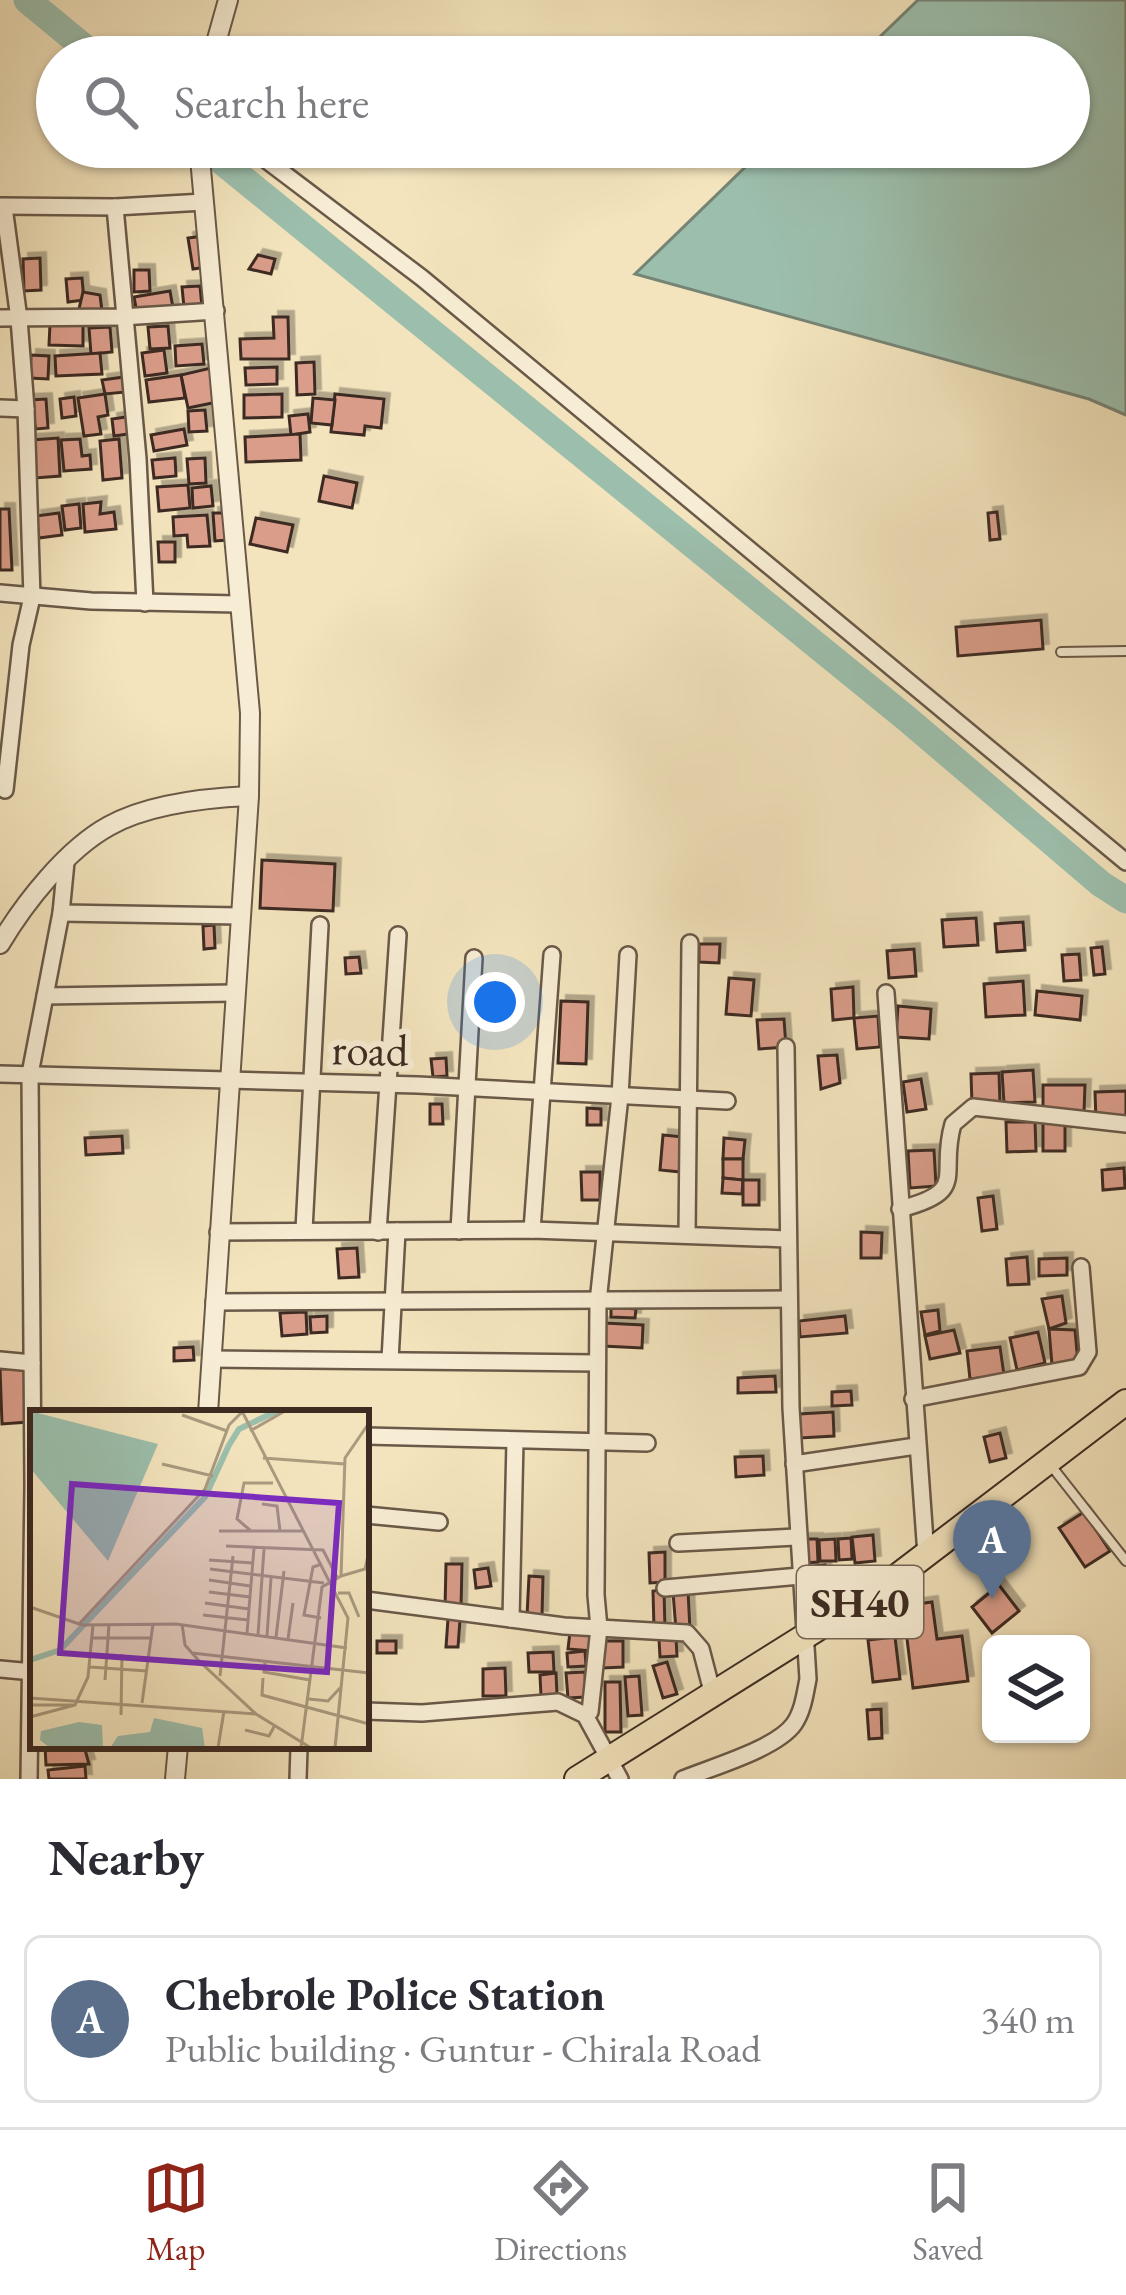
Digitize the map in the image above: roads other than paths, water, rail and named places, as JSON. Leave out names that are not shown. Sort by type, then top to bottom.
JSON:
[{"type":"main road","name":"SH40","points":[[578,1779],[616,1768],[713,1695],[807,1637],[926,1555],[1126,1402]]},
{"type":"street","points":[[218,36],[228,0]]},
{"type":"street","points":[[201,168],[250,713],[249,796],[208,1410]]},
{"type":"street","points":[[277,168],[422,278],[1126,862]]},
{"type":"street","points":[[5,790],[20,645],[32,597],[20,319],[2,207],[204,202]]},
{"type":"street","points":[[115,207],[138,459],[145,603]]},
{"type":"street","points":[[0,318],[216,311]]},
{"type":"street","points":[[0,408],[26,409]]},
{"type":"street","points":[[0,593],[238,604]]},
{"type":"street","points":[[0,944],[12,923],[66,862],[112,824],[186,804],[249,796]]},
{"type":"street","points":[[32,1410],[30,1074],[61,914],[66,862]]},
{"type":"street","points":[[61,914],[240,916]]},
{"type":"street","points":[[304,1230],[320,926]]},
{"type":"street","points":[[378,1232],[398,934]]},
{"type":"street","points":[[687,1235],[690,943]]},
{"type":"street","points":[[532,1230],[552,955]]},
{"type":"street","points":[[585,1715],[590,1712],[599,1628],[598,1302],[620,1096],[628,955]]},
{"type":"street","points":[[459,1231],[474,958]]},
{"type":"street","points":[[45,996],[234,993]]},
{"type":"street","points":[[886,993],[926,1555]]},
{"type":"street","points":[[683,1779],[760,1747],[790,1729],[798,1718],[808,1679],[796,1537],[786,1047]]},
{"type":"street","name":"road","points":[[0,1074],[727,1101]]},
{"type":"street","points":[[900,1209],[931,1201],[943,1191],[949,1179],[953,1124],[974,1106],[1126,1124]]},
{"type":"street","points":[[218,1232],[532,1230],[787,1239]]},
{"type":"street","points":[[390,1360],[397,1231]]},
{"type":"street","points":[[913,1399],[1079,1367],[1088,1352],[1082,1267]]},
{"type":"street","points":[[214,1302],[788,1299]]},
{"type":"street","points":[[0,1360],[32,1363]]},
{"type":"street","points":[[211,1360],[596,1363]]},
{"type":"street","points":[[369,1436],[647,1443]]},
{"type":"street","points":[[511,1619],[515,1441]]},
{"type":"street","points":[[794,1464],[916,1446]]},
{"type":"street","points":[[369,1515],[439,1522]]},
{"type":"street","points":[[678,1543],[796,1537]]},
{"type":"street","points":[[665,1588],[800,1576]]},
{"type":"street","points":[[369,1600],[511,1619],[687,1633],[701,1649],[713,1695]]},
{"type":"street","points":[[0,1669],[30,1671]]},
{"type":"street","points":[[369,1711],[422,1713],[558,1702],[585,1715],[616,1768]]},
{"type":"street","points":[[29,1779],[30,1743]]},
{"type":"street","points":[[176,1779],[178,1749]]},
{"type":"street","points":[[298,1779],[299,1749]]},
{"type":"lane","points":[[1061,652],[1126,651]]},
{"type":"lane","points":[[1049,1462],[1126,1561]]},
{"type":"waterway","points":[[27,0],[71,36]]},
{"type":"waterway","points":[[230,168],[1126,900]]},
{"type":"place","name":"Chebrole Police Station","points":[[992,1599]]}]
